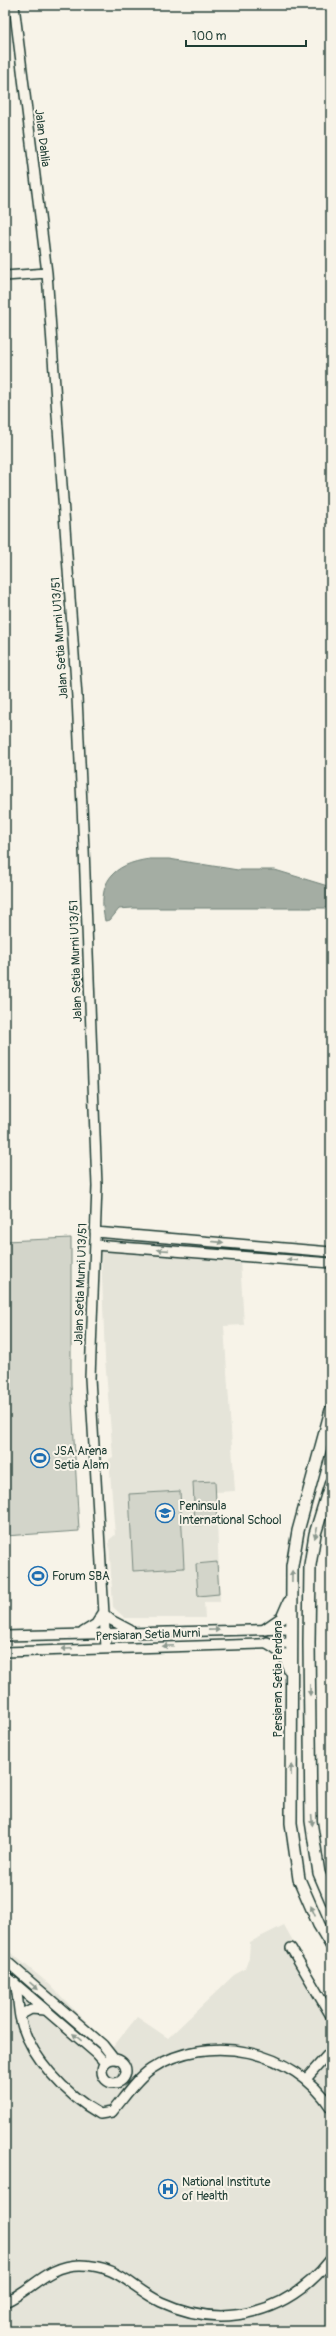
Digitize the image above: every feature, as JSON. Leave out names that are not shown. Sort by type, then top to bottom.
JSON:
[{"type":"main road","name":"Persiaran Setia Perdana","points":[[331,1410],[298,1531],[292,1566],[291,1629],[291,1823],[299,1879],[319,1924],[331,1945]]},
{"type":"main road","points":[[331,1482],[313,1546],[310,1565],[311,1821],[319,1873],[331,1901]]},
{"type":"main road","points":[[266,1629],[282,1618],[292,1597]]},
{"type":"main road","points":[[291,1643],[301,1636],[305,1630],[310,1606]]},
{"type":"main road","points":[[291,1629],[301,1636],[305,1643],[306,1656],[310,1664]]},
{"type":"main road","points":[[267,1643],[281,1651],[286,1657],[292,1685]]},
{"type":"street","name":"Jalan Dahlia","points":[[14,5],[47,274]]},
{"type":"street","points":[[5,276],[47,274]]},
{"type":"street","name":"Jalan Setia Murni U13/51","points":[[47,274],[77,697],[84,849],[96,1179],[90,1378],[106,1648]]},
{"type":"street","points":[[95,1232],[331,1252]]},
{"type":"street","points":[[94,1245],[331,1263]]},
{"type":"street","points":[[80,1633],[96,1624],[103,1613],[117,1624],[134,1632]]},
{"type":"street","name":"Persiaran Setia Murni","points":[[5,1636],[105,1632],[291,1629]]},
{"type":"street","name":"Persiaran Setia Murni","points":[[5,1652],[291,1643]]},
{"type":"street","points":[[291,1948],[331,2016]]},
{"type":"street","points":[[5,1960],[103,2045],[110,2061],[97,2054],[5,1975]]},
{"type":"street","points":[[15,1984],[19,1996],[20,2015],[32,2048],[42,2064],[80,2099],[100,2114],[112,2112],[149,2070],[174,2058],[192,2053],[222,2049],[256,2054],[277,2061],[306,2079],[331,2108]]},
{"type":"street","points":[[20,2015],[32,2009],[44,2010]]},
{"type":"street","points":[[306,2079],[331,2051]]},
{"type":"street","points":[[5,2302],[16,2296],[47,2273],[65,2266],[80,2265],[97,2267],[116,2272],[160,2301],[181,2309],[203,2315],[220,2316],[250,2314],[273,2306],[300,2291],[318,2276],[331,2259]]},
{"type":"shaded area","points":[[150,859],[169,859],[238,870],[275,870],[331,887],[331,908],[132,908],[119,909],[110,920],[105,921],[103,896],[105,886],[110,878],[125,865]]},
{"type":"shaded area","name":"JSA Arena Setia Alam","points":[[71,1238],[71,1384],[79,1531],[5,1536],[5,1241]]},
{"type":"shaded area","points":[[101,1249],[240,1260],[244,1325],[224,1326],[235,1491],[216,1492],[220,1602],[204,1602],[205,1618],[125,1618],[113,1607],[109,1540],[115,1535],[109,1459],[113,1457],[105,1359]]},
{"type":"shaded area","points":[[215,1481],[217,1524],[195,1525],[193,1482]]},
{"type":"shaded area","points":[[180,1491],[184,1568],[133,1571],[129,1494]]},
{"type":"shaded area","points":[[217,1562],[219,1594],[198,1596],[196,1564]]},
{"type":"shaded area","points":[[331,1603],[331,1801],[328,1785]]},
{"type":"shaded area","name":"National Institute of Health","points":[[284,1925],[331,2008],[331,2331],[5,2330],[5,1948],[49,1984],[112,2048],[137,2017],[168,2038],[234,1975],[245,1969],[249,1957],[250,1942]]},
{"type":"place","name":"JSA Arena Setia Alam","points":[[40,1458]]},
{"type":"place","name":"Peninsula International School","points":[[165,1513]]},
{"type":"place","name":"Forum SBA","points":[[38,1576]]},
{"type":"place","name":"National Institute of Health","points":[[168,2189]]}]
